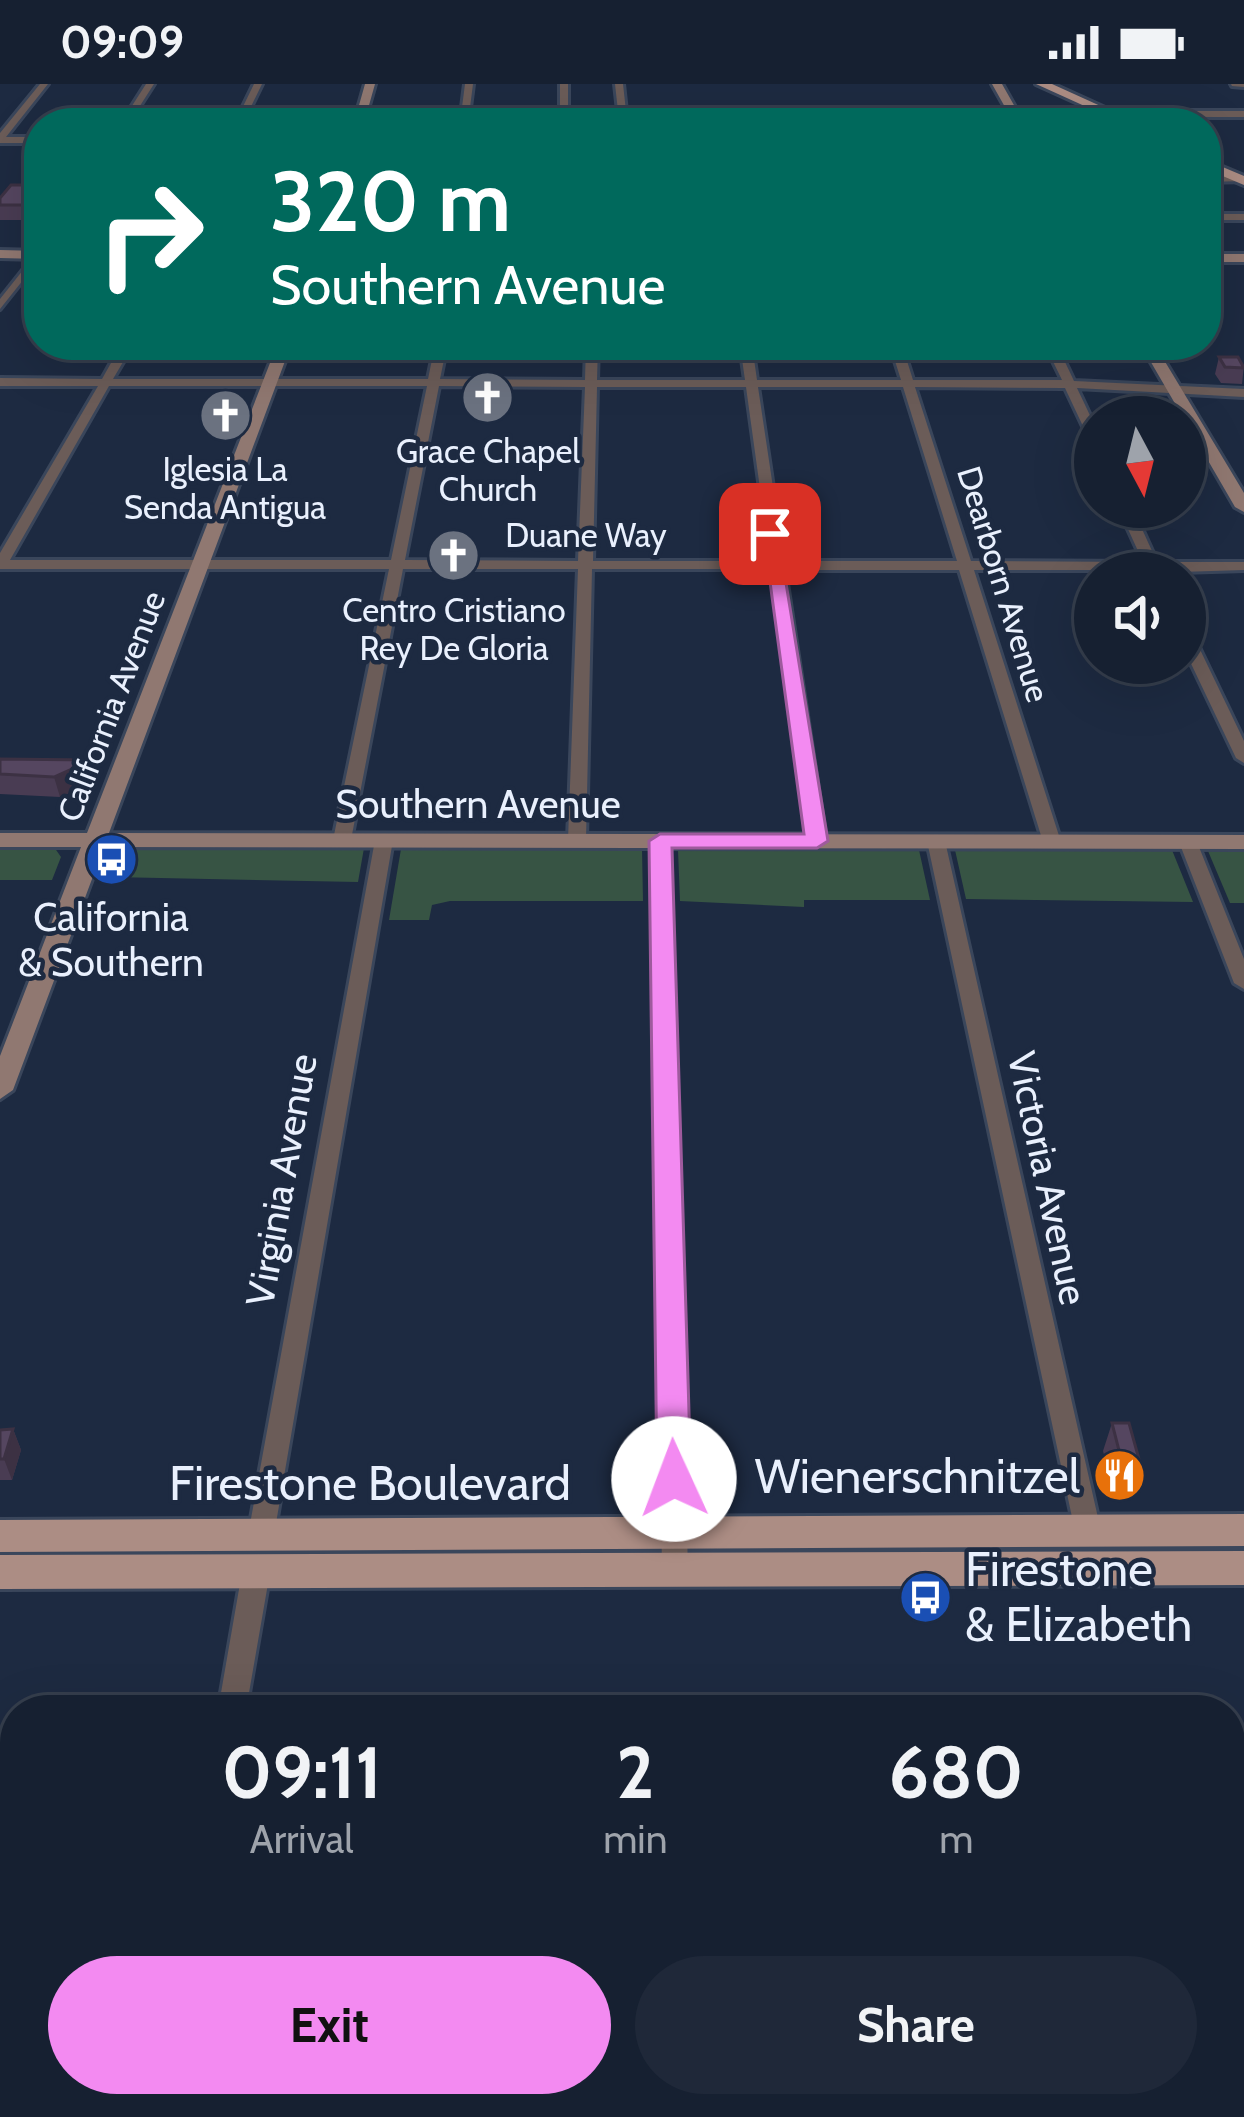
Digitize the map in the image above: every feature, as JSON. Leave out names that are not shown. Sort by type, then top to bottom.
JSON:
[{"type":"main road","points":[[1039,84],[1090,108]]},
{"type":"main road","name":"California Avenue","points":[[0,1090],[278,360]]},
{"type":"main road","points":[[1157,360],[1244,507]]},
{"type":"main road","name":"Southern Avenue","points":[[0,840],[1244,842]]},
{"type":"main road","name":"Firestone Boulevard","points":[[675,1551],[1088,1531],[1244,1530]]},
{"type":"main road","name":"Firestone Boulevard","points":[[0,1536],[258,1553]]},
{"type":"main road","name":"Firestone Boulevard","points":[[0,1572],[258,1553],[675,1551],[1244,1568]]},
{"type":"street","points":[[25,108],[44,84]]},
{"type":"street","points":[[1235,84],[1244,85]]},
{"type":"street","points":[[0,139],[24,109]]},
{"type":"street","points":[[0,306],[24,274]]},
{"type":"street","points":[[0,564],[118,360]]},
{"type":"street","points":[[342,839],[438,360]]},
{"type":"street","points":[[577,840],[592,360]]},
{"type":"street","points":[[749,360],[774,566],[817,841]]},
{"type":"street","name":"Dearborn Avenue","points":[[902,360],[1052,842]]},
{"type":"street","points":[[1058,360],[1076,396]]},
{"type":"street","points":[[0,382],[1071,385],[1244,393]]},
{"type":"street","name":"Duane Way","points":[[0,564],[1074,568]]},
{"type":"street","name":"Duane Way","points":[[1206,568],[1244,566]]},
{"type":"street","points":[[1206,679],[1244,758]]},
{"type":"street","name":"Virginia Avenue","points":[[234,1695],[384,840]]},
{"type":"street","points":[[660,841],[675,1551]]},
{"type":"street","name":"Victoria Avenue","points":[[936,841],[1088,1531]]},
{"type":"street","points":[[1188,842],[1244,983]]},
{"type":"green space","points":[[0,847],[54,847],[61,857],[52,880],[0,880]]},
{"type":"green space","points":[[364,848],[358,882],[112,877],[122,850]]},
{"type":"green space","points":[[401,849],[642,849],[643,901],[450,901],[432,905],[429,920],[389,920]]},
{"type":"green space","points":[[678,850],[919,850],[930,900],[804,900],[804,907],[680,901]]},
{"type":"green space","points":[[955,850],[1172,850],[1193,902],[966,899]]},
{"type":"green space","points":[[1208,851],[1244,851],[1244,903],[1230,903]]},
{"type":"building","points":[[11,185],[24,185],[24,205],[0,205]]},
{"type":"building","points":[[1221,357],[1238,357],[1244,368],[1225,367]]},
{"type":"building","points":[[0,759],[92,760],[54,777],[0,774]]},
{"type":"building","points":[[1112,1423],[1129,1423],[1142,1470],[1124,1470]]},
{"type":"building","points":[[13,1429],[4,1459],[0,1459],[0,1430]]},
{"type":"place","name":"Grace Chapel Church","points":[[488,397]]},
{"type":"place","name":"Iglesia La Senda Antigua","points":[[225,415]]},
{"type":"place","name":"Centro Cristiano Rey De Gloria","points":[[454,556]]},
{"type":"place","name":"California & Southern","points":[[111,860]]},
{"type":"place","name":"Wienerschnitzel","points":[[1119,1476]]},
{"type":"place","name":"Firestone & Elizabeth","points":[[926,1597]]},
{"type":"route","points":[[674,1479],[660,841],[817,841],[770,534]]}]
